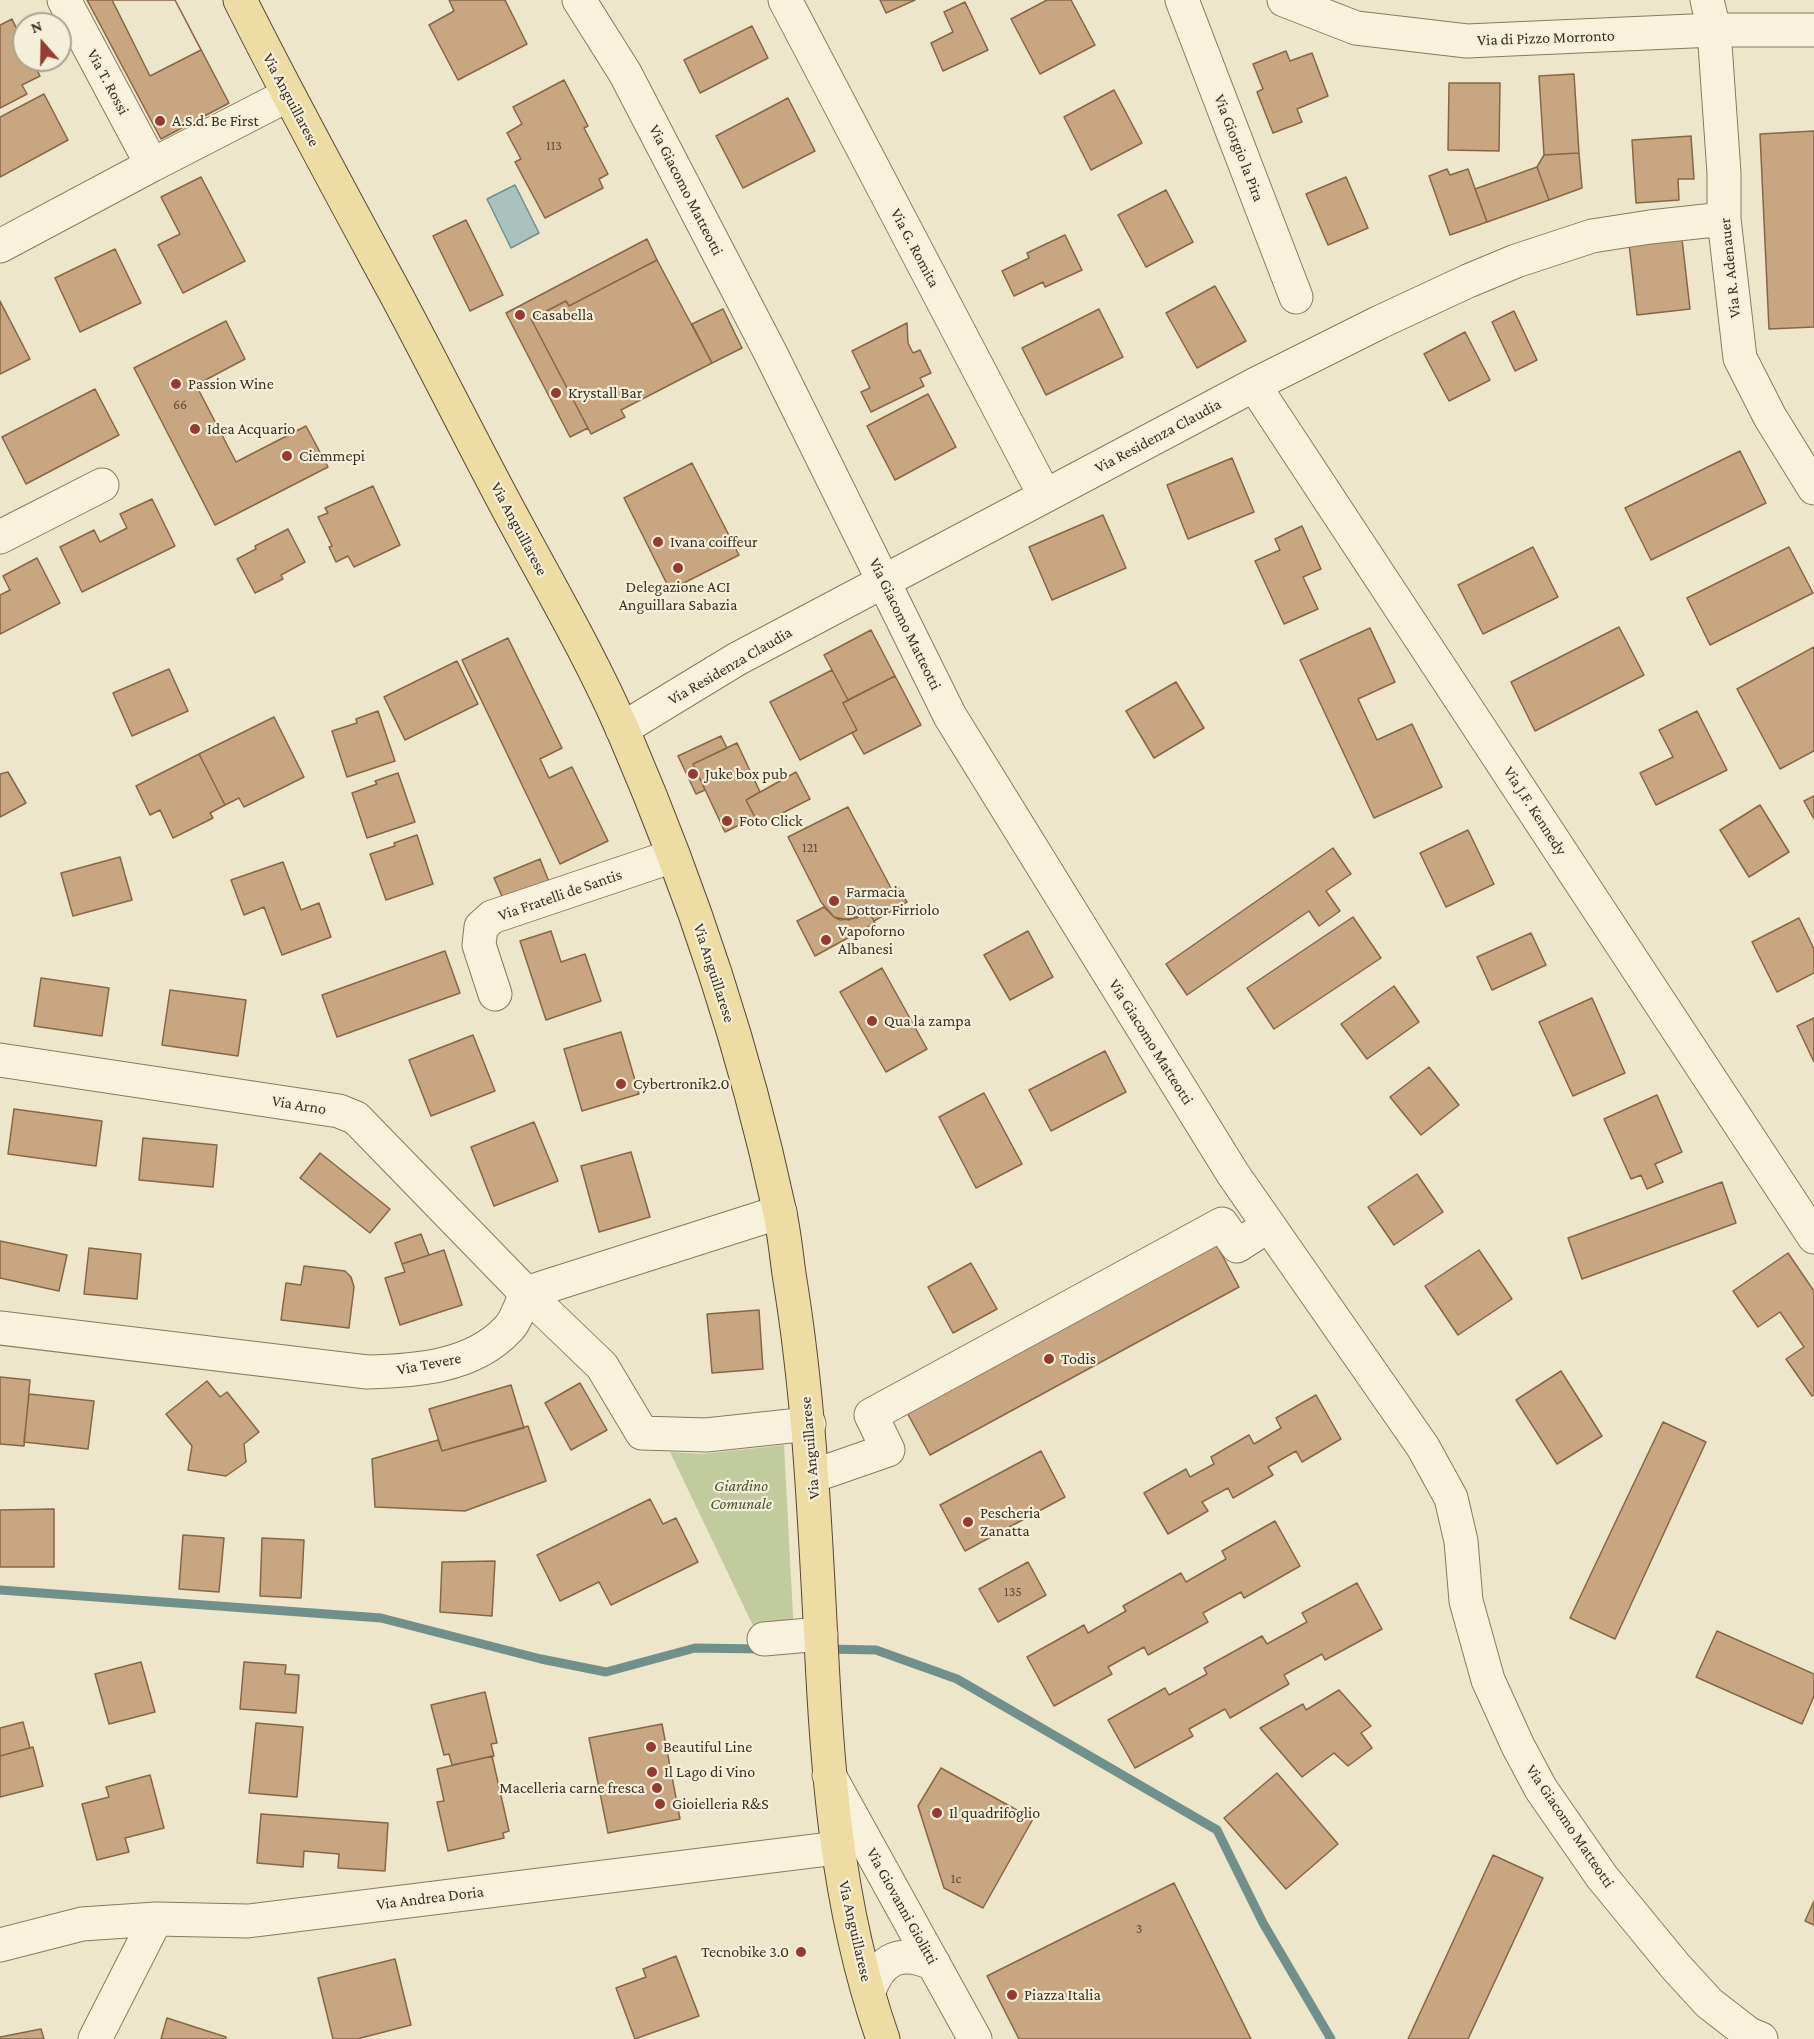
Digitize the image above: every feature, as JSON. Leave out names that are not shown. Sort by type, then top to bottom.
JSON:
[{"type":"main road","name":"Via Anguillarese","points":[[240,0],[288,95],[577,637],[622,729],[707,948],[747,1079],[780,1212],[797,1322],[809,1424],[821,1678],[828,1774],[837,1848],[856,1946],[883,2039]]},
{"type":"street","name":"Via T. Rossi","points":[[64,0],[152,165]]},
{"type":"street","name":"Via Giacomo Matteotti","points":[[579,0],[625,73],[771,354],[950,716],[1233,1174],[1423,1447],[1451,1498],[1461,1540],[1466,1601],[1488,1680],[1518,1746],[1541,1789],[1602,1877],[1676,1967],[1709,2003],[1749,2034],[1761,2039]]},
{"type":"street","name":"Via G. Romita","points":[[785,0],[1045,496]]},
{"type":"street","name":"Via Giorgio la Pira","points":[[1182,0],[1296,297]]},
{"type":"street","name":"Via di Pizzo Morronto","points":[[1284,0],[1356,28],[1467,41],[1711,15],[1814,30]]},
{"type":"street","name":"Via R. Adenauer","points":[[1711,15],[1724,173],[1724,219],[1740,358],[1770,417],[1814,488]]},
{"type":"street","points":[[0,246],[288,95]]},
{"type":"street","name":"Via Residenza Claudia","points":[[622,729],[737,659],[1254,385],[1380,322],[1516,261],[1592,236],[1724,219]]},
{"type":"street","name":"Via J.F. Kennedy","points":[[1254,385],[1814,1237]]},
{"type":"street","points":[[0,537],[102,485]]},
{"type":"street","name":"Via Fratelli de Santis","points":[[495,994],[479,945],[481,927],[492,917],[673,856]]},
{"type":"street","name":"Via Arno","points":[[0,1060],[339,1111],[356,1118],[526,1293],[602,1366],[642,1433],[706,1435],[809,1424]]},
{"type":"street","points":[[526,1293],[780,1212]]},
{"type":"street","points":[[813,1476],[888,1450],[871,1415],[1222,1224],[1237,1246],[1268,1226]]},
{"type":"street","name":"Via Tevere","points":[[0,1328],[367,1372],[403,1372],[443,1364],[479,1352],[509,1329],[526,1293]]},
{"type":"street","points":[[764,1640],[820,1634]]},
{"type":"street","name":"Via Giovanni Giolitti","points":[[828,1774],[975,2039]]},
{"type":"street","name":"Via Andrea Doria","points":[[0,1945],[82,1924],[156,1919],[248,1921],[837,1848]]},
{"type":"street","points":[[95,2039],[156,1919]]},
{"type":"street","points":[[869,1991],[874,1976],[893,1959],[917,1956],[933,1964]]},
{"type":"green space","name":"Giardino Comunale","points":[[784,1445],[794,1635],[758,1636],[670,1452],[702,1454]]},
{"type":"water","points":[[515,185],[539,233],[511,248],[487,199]]},
{"type":"building","points":[[87,0],[175,0],[229,103],[161,139]]},
{"type":"building","points":[[112,0],[175,0],[201,50],[150,76]]},
{"type":"building","points":[[449,0],[505,0],[527,44],[458,80],[429,25],[454,11]]},
{"type":"building","points":[[880,0],[915,0],[886,13]]},
{"type":"building","points":[[1047,0],[1071,0],[1095,45],[1040,74],[1011,19]]},
{"type":"building","points":[[965,2],[988,50],[943,71],[931,43],[953,32],[944,12]]},
{"type":"building","points":[[12,19],[12,72],[38,72],[40,76],[22,85],[27,94],[0,108],[0,25]]},
{"type":"building","points":[[752,26],[768,58],[700,93],[684,60]]},
{"type":"building","points":[[1286,51],[1290,61],[1312,53],[1328,96],[1297,109],[1302,122],[1273,133],[1257,92],[1263,89],[1253,64]]},
{"type":"building","points":[[1574,74],[1579,153],[1544,155],[1539,76]]},
{"type":"building","points":[[564,80],[588,126],[584,128],[608,174],[599,179],[603,188],[545,218],[515,162],[521,159],[507,133],[522,124],[513,107]]},
{"type":"building","points":[[1449,83],[1500,83],[1499,151],[1448,150]]},
{"type":"building","points":[[1114,90],[1142,143],[1091,170],[1064,117]]},
{"type":"building","points":[[44,94],[68,140],[0,177],[0,117]]},
{"type":"building","points":[[788,98],[815,151],[743,188],[716,136]]},
{"type":"building","points":[[1814,131],[1814,327],[1769,329],[1760,134]]},
{"type":"building","points":[[1691,136],[1694,179],[1678,179],[1679,200],[1636,203],[1632,140]]},
{"type":"building","points":[[1579,153],[1582,188],[1549,200],[1537,167],[1544,155]]},
{"type":"building","points":[[1537,167],[1549,200],[1487,222],[1475,189]]},
{"type":"building","points":[[1447,169],[1450,175],[1468,169],[1487,222],[1450,235],[1429,176]]},
{"type":"building","points":[[201,177],[245,261],[183,293],[158,245],[180,234],[161,197]]},
{"type":"building","points":[[1346,177],[1368,228],[1328,245],[1306,194]]},
{"type":"building","points":[[1166,190],[1193,242],[1146,267],[1118,215]]},
{"type":"building","points":[[466,220],[503,295],[470,311],[433,236]]},
{"type":"building","points":[[1065,235],[1082,270],[1045,287],[1043,282],[1014,296],[1002,271],[1029,258],[1027,253]]},
{"type":"building","points":[[647,239],[657,260],[569,306],[566,301],[531,319],[588,428],[570,437],[506,313]]},
{"type":"building","points":[[1682,239],[1690,309],[1637,315],[1629,244]]},
{"type":"building","points":[[115,249],[141,303],[80,332],[55,278]]},
{"type":"building","points":[[657,260],[712,363],[621,410],[625,417],[591,434],[531,319],[566,301],[569,306]]},
{"type":"building","points":[[1215,286],[1246,341],[1197,368],[1166,313]]},
{"type":"building","points":[[0,301],[30,359],[0,374]]},
{"type":"building","points":[[723,309],[742,348],[712,363],[692,324]]},
{"type":"building","points":[[1099,309],[1123,357],[1046,395],[1022,348]]},
{"type":"building","points":[[1514,311],[1537,360],[1515,371],[1492,322]]},
{"type":"building","points":[[226,321],[245,359],[196,385],[236,462],[306,426],[328,467],[215,525],[134,368]]},
{"type":"building","points":[[907,323],[908,343],[913,353],[920,350],[931,373],[920,378],[924,386],[871,412],[861,392],[870,388],[852,351]]},
{"type":"building","points":[[1465,332],[1490,380],[1449,401],[1424,354]]},
{"type":"building","points":[[95,389],[119,435],[26,484],[2,437]]},
{"type":"building","points":[[928,394],[956,447],[895,480],[867,426]]},
{"type":"building","points":[[1740,451],[1766,503],[1651,560],[1625,508]]},
{"type":"building","points":[[1232,458],[1254,512],[1188,539],[1167,485]]},
{"type":"building","points":[[692,463],[739,555],[670,590],[624,498]]},
{"type":"building","points":[[373,486],[400,545],[354,567],[348,556],[336,562],[329,547],[332,546],[318,517],[328,513],[325,508]]},
{"type":"building","points":[[152,499],[175,546],[82,592],[60,547],[94,530],[100,542],[127,528],[120,514]]},
{"type":"building","points":[[1103,515],[1126,568],[1052,600],[1029,547]]},
{"type":"building","points":[[1302,526],[1321,569],[1303,577],[1318,609],[1284,624],[1255,561],[1280,550],[1275,539]]},
{"type":"building","points":[[288,529],[305,562],[281,575],[283,579],[255,593],[237,559],[256,549],[255,546]]},
{"type":"building","points":[[1533,547],[1558,597],[1483,634],[1458,585]]},
{"type":"building","points":[[1789,547],[1813,593],[1710,645],[1687,598]]},
{"type":"building","points":[[37,558],[60,603],[0,634],[0,595],[10,590],[3,576]]},
{"type":"building","points":[[1619,627],[1644,675],[1535,731],[1511,682]]},
{"type":"building","points":[[1370,628],[1395,682],[1358,699],[1377,740],[1412,724],[1442,787],[1374,818],[1300,660]]},
{"type":"building","points":[[871,630],[895,676],[848,700],[824,655]]},
{"type":"building","points":[[508,638],[562,748],[540,759],[549,778],[572,767],[608,841],[560,864],[462,660]]},
{"type":"building","points":[[1814,647],[1814,751],[1780,769],[1737,689]]},
{"type":"building","points":[[457,661],[478,704],[405,740],[384,697]]},
{"type":"building","points":[[169,669],[188,711],[132,736],[113,693]]},
{"type":"building","points":[[832,670],[848,700],[843,703],[857,730],[800,760],[770,702]]},
{"type":"building","points":[[895,676],[921,725],[864,754],[852,733],[857,730],[843,703]]},
{"type":"building","points":[[1176,682],[1204,728],[1154,758],[1126,711]]},
{"type":"building","points":[[378,711],[395,761],[347,777],[332,731],[357,723],[356,719]]},
{"type":"building","points":[[1697,711],[1727,770],[1656,805],[1640,773],[1673,757],[1659,730]]},
{"type":"building","points":[[274,717],[304,777],[244,807],[239,798],[225,805],[199,754]]},
{"type":"building","points":[[721,736],[727,748],[693,764],[705,790],[696,794],[678,756]]},
{"type":"building","points":[[737,743],[760,792],[746,800],[755,817],[725,832],[693,764]]},
{"type":"building","points":[[199,754],[225,805],[210,813],[213,818],[173,838],[160,810],[150,815],[136,786]]},
{"type":"building","points":[[8,772],[26,803],[0,817],[0,774]]},
{"type":"building","points":[[796,772],[810,799],[759,825],[746,800]]},
{"type":"building","points":[[398,773],[415,822],[367,838],[352,793],[377,784],[375,781]]},
{"type":"building","points":[[1814,796],[1814,819],[1804,801]]},
{"type":"building","points":[[1760,805],[1789,852],[1749,877],[1720,830]]},
{"type":"building","points":[[848,807],[892,890],[898,887],[907,902],[874,921],[869,912],[849,920],[834,917],[821,902],[788,837]]},
{"type":"building","points":[[1468,830],[1494,884],[1446,907],[1420,853]]},
{"type":"building","points":[[417,835],[433,884],[386,900],[370,854],[395,846],[394,843]]},
{"type":"building","points":[[1333,848],[1351,874],[1326,891],[1340,911],[1319,926],[1309,911],[1187,995],[1166,964]]},
{"type":"building","points":[[120,857],[132,900],[73,916],[61,873]]},
{"type":"building","points":[[540,859],[549,882],[504,901],[494,878]]},
{"type":"building","points":[[283,862],[301,910],[319,903],[331,937],[282,955],[264,907],[244,915],[231,880]]},
{"type":"building","name":"Vapoforno Albanesi","points":[[824,907],[840,920],[856,918],[869,912],[875,923],[815,956],[797,921]]},
{"type":"building","points":[[1353,917],[1381,958],[1274,1029],[1247,988]]},
{"type":"building","points":[[1799,918],[1814,949],[1814,973],[1777,992],[1752,942]]},
{"type":"building","points":[[551,931],[561,962],[585,954],[601,1001],[546,1020],[520,941]]},
{"type":"building","points":[[1028,931],[1053,977],[1010,1000],[984,955]]},
{"type":"building","points":[[1531,933],[1546,965],[1492,990],[1477,957]]},
{"type":"building","points":[[445,951],[460,993],[337,1037],[322,995]]},
{"type":"building","points":[[882,968],[927,1049],[886,1072],[840,992]]},
{"type":"building","points":[[41,978],[109,988],[102,1036],[34,1026]]},
{"type":"building","points":[[1394,986],[1419,1022],[1367,1059],[1341,1024]]},
{"type":"building","points":[[170,990],[246,1000],[238,1056],[162,1045]]},
{"type":"building","points":[[1592,998],[1625,1073],[1573,1096],[1539,1022]]},
{"type":"building","points":[[1814,1018],[1814,1062],[1797,1026]]},
{"type":"building","points":[[621,1032],[639,1094],[582,1111],[564,1049]]},
{"type":"building","points":[[473,1035],[495,1091],[431,1116],[409,1060]]},
{"type":"building","points":[[1105,1051],[1126,1092],[1051,1131],[1029,1090]]},
{"type":"building","points":[[1429,1067],[1459,1105],[1421,1135],[1390,1097]]},
{"type":"building","points":[[984,1093],[1022,1164],[976,1188],[939,1117]]},
{"type":"building","points":[[1657,1095],[1682,1152],[1655,1164],[1663,1182],[1647,1189],[1641,1175],[1631,1179],[1604,1119]]},
{"type":"building","points":[[14,1109],[102,1121],[96,1166],[8,1154]]},
{"type":"building","points":[[534,1122],[558,1181],[494,1206],[471,1147]]},
{"type":"building","points":[[143,1138],[217,1145],[213,1187],[139,1180]]},
{"type":"building","points":[[631,1152],[650,1217],[599,1232],[581,1166]]},
{"type":"building","points":[[320,1153],[390,1209],[370,1233],[300,1178]]},
{"type":"building","points":[[1417,1174],[1443,1212],[1394,1245],[1368,1207]]},
{"type":"building","points":[[1722,1182],[1736,1223],[1582,1279],[1568,1238]]},
{"type":"building","points":[[421,1234],[429,1255],[402,1264],[395,1243]]},
{"type":"building","name":"Todis","points":[[1213,1238],[1239,1287],[930,1455],[904,1407]]},
{"type":"building","points":[[0,1241],[67,1255],[59,1291],[0,1278]]},
{"type":"building","points":[[89,1248],[141,1254],[137,1299],[84,1294]]},
{"type":"building","points":[[444,1250],[462,1305],[400,1325],[385,1278],[405,1272],[402,1264]]},
{"type":"building","points":[[1479,1250],[1512,1299],[1458,1335],[1425,1286]]},
{"type":"building","points":[[1788,1253],[1814,1291],[1814,1395],[1812,1396],[1786,1359],[1804,1347],[1780,1312],[1758,1327],[1733,1291]]},
{"type":"building","points":[[971,1263],[997,1309],[953,1333],[928,1287]]},
{"type":"building","points":[[304,1266],[345,1271],[351,1277],[354,1287],[349,1328],[281,1320],[286,1283],[301,1285]]},
{"type":"building","points":[[759,1310],[763,1369],[712,1373],[707,1314]]},
{"type":"building","points":[[1561,1371],[1602,1436],[1557,1464],[1516,1400]]},
{"type":"building","points":[[0,1377],[30,1380],[24,1446],[0,1444]]},
{"type":"building","points":[[207,1381],[220,1397],[227,1392],[259,1432],[244,1444],[246,1462],[226,1476],[188,1470],[192,1446],[166,1414]]},
{"type":"building","points":[[580,1383],[607,1430],[571,1450],[545,1403]]},
{"type":"building","points":[[511,1385],[524,1428],[442,1451],[429,1409]]},
{"type":"building","points":[[29,1394],[94,1401],[88,1449],[24,1442]]},
{"type":"building","points":[[1316,1395],[1341,1439],[1302,1462],[1296,1451],[1268,1467],[1273,1475],[1233,1498],[1228,1488],[1202,1502],[1208,1511],[1168,1534],[1144,1493],[1186,1469],[1190,1477],[1214,1464],[1211,1457],[1249,1435],[1254,1444],[1281,1428],[1276,1418]]},
{"type":"building","points":[[1663,1422],[1706,1442],[1615,1639],[1570,1618]]},
{"type":"building","points":[[528,1426],[546,1481],[465,1511],[375,1507],[372,1459],[438,1440],[442,1451]]},
{"type":"building","points":[[1041,1451],[1065,1497],[965,1551],[940,1505]]},
{"type":"building","points":[[650,1499],[663,1524],[676,1518],[698,1562],[611,1605],[599,1582],[560,1601],[537,1555]]},
{"type":"building","points":[[54,1509],[54,1567],[0,1567],[0,1510]]},
{"type":"building","points":[[1275,1521],[1300,1566],[1244,1598],[1241,1592],[1203,1613],[1208,1622],[1148,1655],[1144,1647],[1108,1667],[1112,1674],[1054,1706],[1027,1657],[1084,1625],[1088,1633],[1126,1611],[1123,1606],[1181,1573],[1186,1582],[1226,1559],[1222,1551]]},
{"type":"building","points":[[183,1535],[224,1538],[219,1592],[179,1589]]},
{"type":"building","points":[[262,1538],[304,1540],[301,1598],[260,1596]]},
{"type":"building","points":[[495,1561],[492,1616],[440,1612],[442,1562]]},
{"type":"building","points":[[1028,1562],[1046,1595],[998,1622],[979,1589]]},
{"type":"building","points":[[1357,1583],[1382,1629],[1325,1660],[1322,1654],[1284,1675],[1289,1684],[1230,1718],[1225,1709],[1189,1729],[1193,1736],[1135,1768],[1108,1720],[1165,1688],[1169,1695],[1207,1674],[1204,1668],[1262,1636],[1267,1644],[1307,1622],[1302,1613]]},
{"type":"building","points":[[1717,1631],[1814,1674],[1814,1696],[1802,1724],[1696,1677]]},
{"type":"building","points":[[141,1662],[155,1712],[109,1724],[95,1674]]},
{"type":"building","points":[[244,1662],[286,1665],[285,1674],[299,1675],[296,1713],[240,1709]]},
{"type":"building","points":[[1339,1690],[1371,1726],[1361,1733],[1372,1748],[1348,1766],[1334,1753],[1302,1777],[1260,1728],[1303,1704],[1306,1710]]},
{"type":"building","points":[[485,1692],[497,1743],[491,1744],[494,1756],[452,1765],[449,1754],[444,1755],[431,1705]]},
{"type":"building","points":[[23,1722],[30,1748],[0,1756],[0,1728]]},
{"type":"building","points":[[256,1723],[303,1727],[297,1797],[249,1793]]},
{"type":"building","points":[[662,1724],[680,1819],[608,1833],[589,1738]]},
{"type":"building","points":[[33,1747],[43,1786],[0,1797],[0,1756]]},
{"type":"building","points":[[492,1756],[509,1831],[503,1833],[504,1838],[448,1851],[437,1802],[444,1801],[437,1769]]},
{"type":"building","points":[[941,1768],[1033,1819],[983,1908],[944,1888],[918,1806]]},
{"type":"building","points":[[1277,1773],[1338,1844],[1286,1889],[1224,1818]]},
{"type":"building","points":[[150,1775],[164,1828],[125,1838],[129,1852],[97,1860],[82,1804],[109,1797],[106,1787]]},
{"type":"building","points":[[261,1814],[388,1823],[385,1871],[338,1868],[339,1854],[304,1851],[303,1867],[257,1863]]},
{"type":"building","points":[[1493,1855],[1543,1878],[1468,2039],[1408,2039]]},
{"type":"building","points":[[1174,1883],[1251,2039],[1019,2039],[987,1976]]},
{"type":"building","points":[[1814,1901],[1814,1925],[1805,1921]]},
{"type":"building","points":[[676,1956],[699,2016],[635,2039],[616,1988],[646,1977],[643,1969]]},
{"type":"building","points":[[395,1959],[411,2025],[357,2039],[333,2039],[318,1978]]},
{"type":"building","points":[[167,2018],[226,2037],[226,2039],[161,2039]]},
{"type":"building","points":[[41,2029],[44,2039],[0,2039],[0,2037]]},
{"type":"waterway","points":[[0,1590],[381,1618],[541,1659],[606,1672],[695,1648],[761,1649]]},
{"type":"waterway","points":[[826,1649],[876,1650],[957,1679],[1217,1830],[1263,1923],[1331,2039]]},
{"type":"place","name":"A.S.d. Be First","points":[[160,121]]},
{"type":"place","name":"Casabella","points":[[520,315]]},
{"type":"place","name":"Passion Wine","points":[[176,384]]},
{"type":"place","name":"Krystall Bar","points":[[556,393]]},
{"type":"place","name":"Idea Acquario","points":[[195,429]]},
{"type":"place","name":"Ciemmepi","points":[[287,456]]},
{"type":"place","name":"Ivana coiffeur","points":[[658,542]]},
{"type":"place","name":"Delegazione ACI Anguillara Sabazia","points":[[678,568]]},
{"type":"place","name":"Juke box pub","points":[[693,774]]},
{"type":"place","name":"Foto Click","points":[[727,821]]},
{"type":"place","name":"Farmacia Dottor Firriolo","points":[[834,901]]},
{"type":"place","name":"Vapoforno Albanesi","points":[[826,940]]},
{"type":"place","name":"Qua la zampa","points":[[872,1021]]},
{"type":"place","name":"Cybertronik2.0","points":[[621,1084]]},
{"type":"place","name":"Todis","points":[[1049,1359]]},
{"type":"place","name":"Pescheria Zanatta","points":[[968,1522]]},
{"type":"place","name":"Beautiful Line","points":[[651,1747]]},
{"type":"place","name":"Il Lago di Vino","points":[[652,1772]]},
{"type":"place","name":"Macelleria carne fresca","points":[[657,1788]]},
{"type":"place","name":"Gioielleria R&S","points":[[660,1804]]},
{"type":"place","name":"Il quadrifoglio","points":[[937,1813]]},
{"type":"place","name":"Tecnobike 3.0","points":[[801,1952]]},
{"type":"place","name":"Piazza Italia","points":[[1012,1995]]}]
